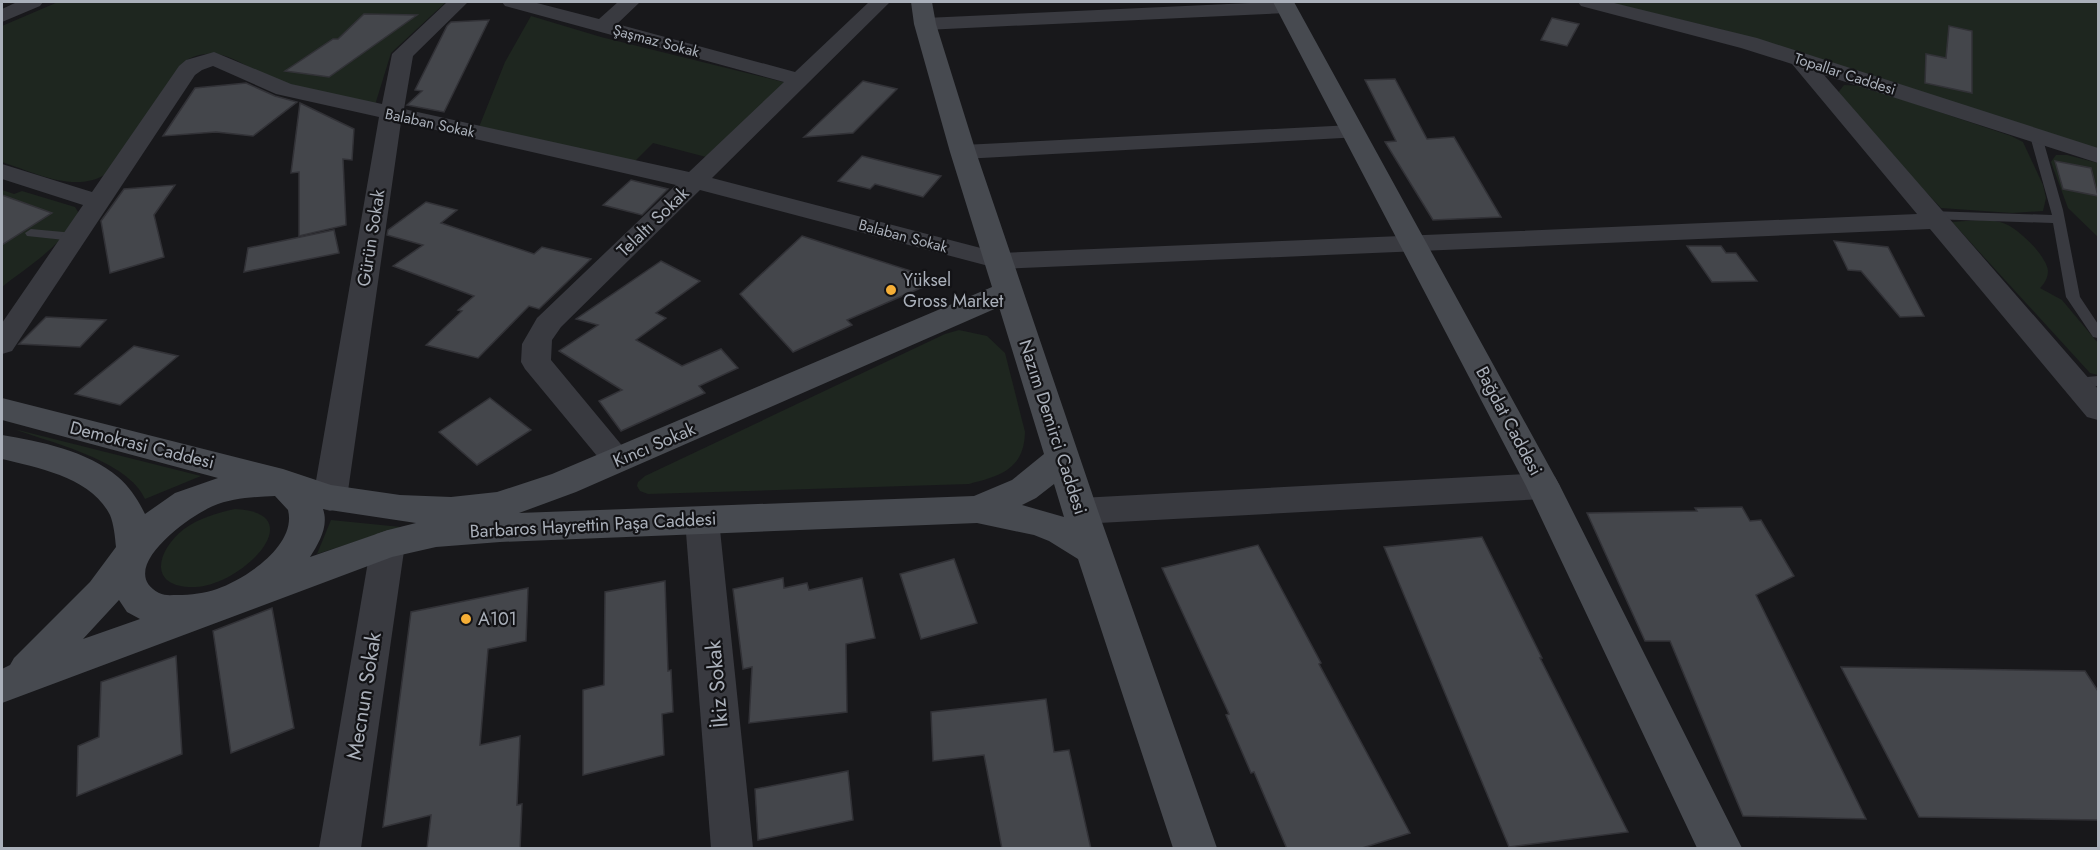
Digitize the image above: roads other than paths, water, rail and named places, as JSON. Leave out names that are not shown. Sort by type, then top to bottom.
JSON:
[{"type":"main road","name":"Bağdat Caddesi","points":[[1284,4],[1414,242],[1543,486],[1720,849]]},
{"type":"main road","name":"Nazım Demirci Caddesi","points":[[923,13],[963,152],[1062,458],[1195,849]]},
{"type":"main road","name":"Kıncı Sokak","points":[[284,482],[330,498],[400,509],[472,510],[526,498],[618,460],[1005,276]]},
{"type":"main road","name":"Demokrasi Caddesi","points":[[2,409],[284,482]]},
{"type":"main road","name":"Demokrasi Caddesi","points":[[2,447],[43,456],[80,469],[115,494],[127,514],[132,530],[134,550]]},
{"type":"main road","points":[[977,509],[1024,489],[1062,458]]},
{"type":"main road","points":[[284,482],[299,497],[307,512],[306,531],[296,551],[277,572],[251,590],[221,604],[11,682],[103,593],[134,550],[159,522],[175,510],[203,495],[232,486],[284,482]]},
{"type":"main road","points":[[977,509],[1039,522],[1062,531],[1094,551]]},
{"type":"main road","name":"Barbaros Hayrettin Paşa Caddesi","points":[[221,604],[387,544],[436,533],[500,528],[977,509]]},
{"type":"main road","points":[[134,550],[127,571],[129,590],[142,603],[172,611],[190,611],[221,604]]},
{"type":"street","points":[[2,16],[33,2]]},
{"type":"street","name":"Gürün Sokak","points":[[330,498],[391,114],[403,54],[458,2]]},
{"type":"street","name":"Şaşmaz Sokak","points":[[512,2],[800,80]]},
{"type":"street","points":[[603,26],[630,2]]},
{"type":"street","name":"Telaltı Sokak","points":[[618,460],[536,362],[534,348],[539,334],[880,2]]},
{"type":"street","name":"Topallar Caddesi","points":[[1588,2],[1684,25],[1799,59],[2098,156]]},
{"type":"street","points":[[923,13],[1284,4]]},
{"type":"street","name":"Balaban Sokak","points":[[2,344],[187,71],[203,61],[214,59],[284,89],[694,181],[1005,276],[1414,242],[1933,218]]},
{"type":"street","points":[[1799,59],[1933,218],[2087,382],[2098,409]]},
{"type":"street","points":[[963,152],[1352,132]]},
{"type":"street","points":[[2,171],[98,202]]},
{"type":"street","points":[[1080,511],[1543,486]]},
{"type":"street","name":"İkiz Sokak","points":[[702,520],[732,849]]},
{"type":"street","name":"Mecnun Sokak","points":[[340,849],[387,544]]},
{"type":"lane","points":[[2036,136],[2059,219],[2073,297],[2098,334]]},
{"type":"lane","points":[[1933,218],[2059,219]]},
{"type":"lane","points":[[31,233],[74,237]]},
{"type":"place","name":"Yüksel Gross Market","points":[[891,290]]},
{"type":"place","name":"A101","points":[[466,619]]}]
